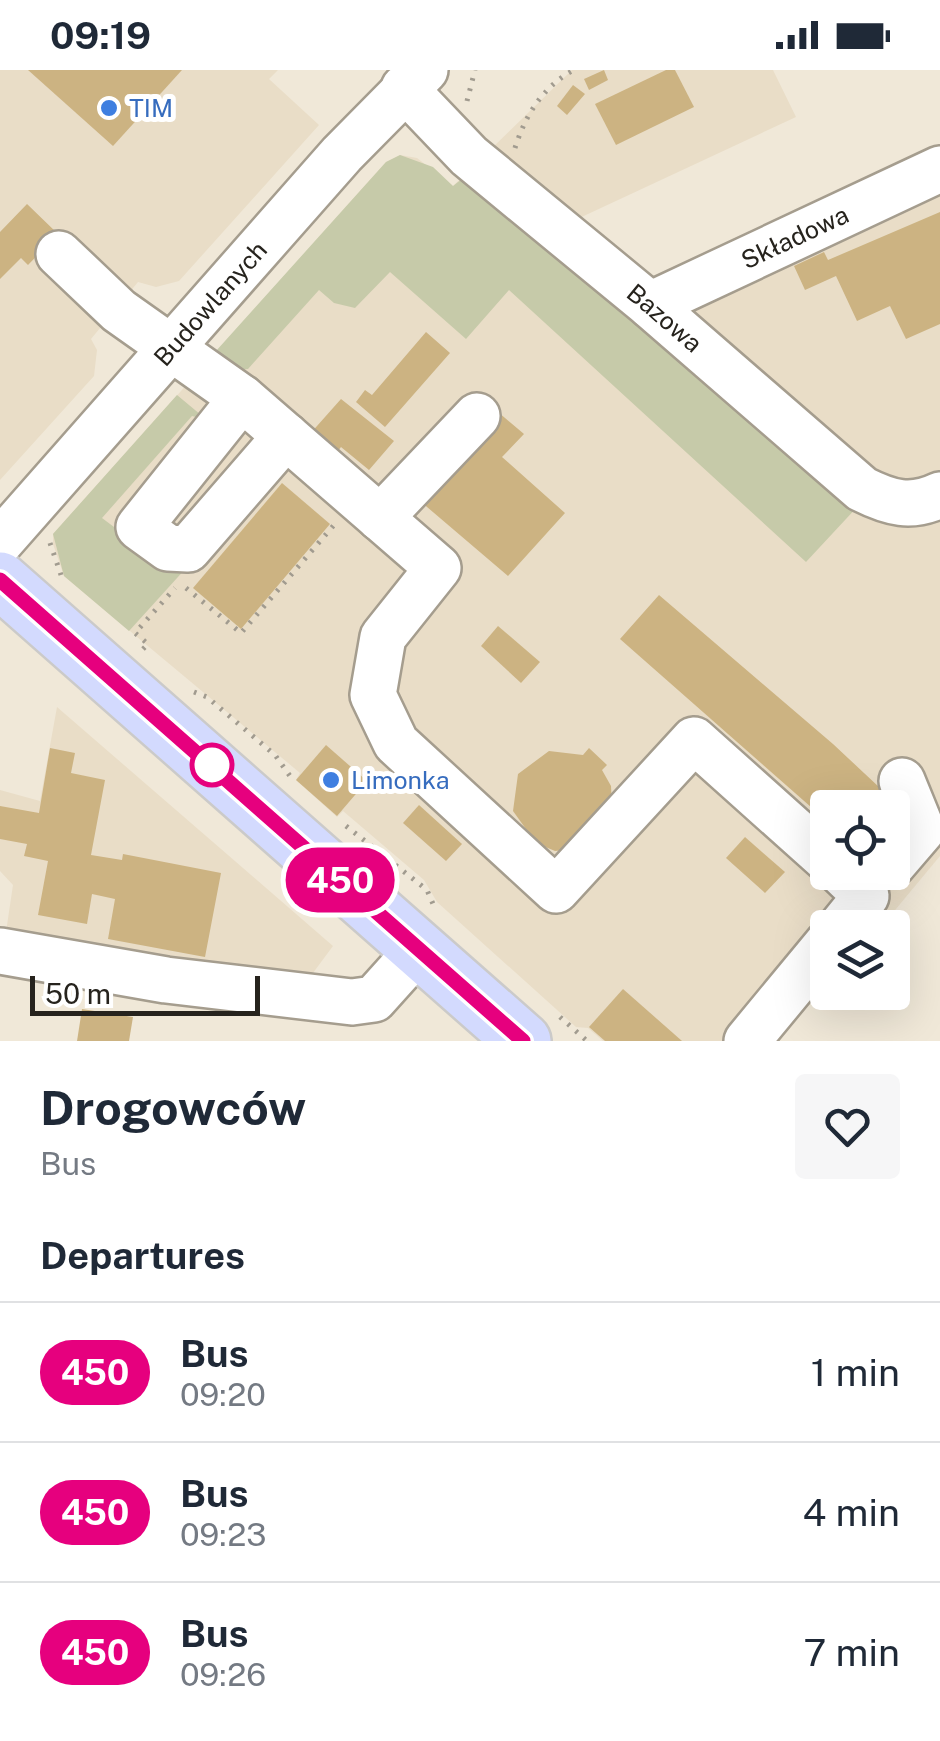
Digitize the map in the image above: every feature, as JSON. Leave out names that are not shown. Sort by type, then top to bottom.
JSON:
[{"type":"main road","points":[[0,580],[523,1041]]},
{"type":"street","name":"Bazowa","points":[[414,79],[502,184],[650,305],[862,490],[886,502],[919,505],[940,495]]},
{"type":"street","name":"Budowlanych","points":[[0,542],[414,79]]},
{"type":"street","name":"Składowa","points":[[650,305],[940,169]]},
{"type":"street","points":[[59,254],[119,311],[242,398],[286,436],[363,515],[438,568],[383,637],[372,695],[396,743],[556,890],[694,740],[810,844]]},
{"type":"street","points":[[242,398],[139,527],[168,548],[188,549],[286,436]]},
{"type":"street","points":[[363,515],[477,416]]},
{"type":"street","points":[[902,781],[906,790]]},
{"type":"street","points":[[910,801],[922,830],[910,842]]},
{"type":"street","points":[[0,951],[166,980],[352,1002],[374,999],[420,949]]},
{"type":"street","points":[[747,1041],[810,965]]},
{"type":"path","points":[[502,184],[526,116],[562,76],[574,70]]},
{"type":"path","points":[[143,650],[148,644],[135,633],[179,583],[241,633],[363,515]]},
{"type":"shaded area","points":[[0,70],[278,70],[269,79],[319,125],[179,281],[156,287],[138,282],[91,339],[97,350],[94,376],[0,480]]},
{"type":"shaded area","points":[[572,70],[773,70],[796,117],[558,228],[650,303],[940,168],[940,856],[895,910],[810,910],[810,994],[797,983],[749,1041],[603,1041],[588,1028],[576,1027],[437,902],[424,880],[343,811],[337,817],[296,780],[300,773],[64,576],[53,534],[386,162],[400,155],[417,158],[453,186]]},
{"type":"shaded area","points":[[57,707],[333,946],[310,977],[208,969],[6,932],[13,885],[0,871],[0,790],[40,801]]},
{"type":"green space","points":[[400,155],[433,167],[453,186],[468,174],[859,505],[806,562],[509,290],[466,339],[390,272],[355,308],[334,303],[319,290],[248,369],[238,370],[216,351],[386,162]]},
{"type":"green space","points":[[177,395],[207,420],[192,416],[102,518],[134,542],[187,567],[129,631],[64,576],[53,534]]},
{"type":"building","name":"TIM","points":[[28,70],[182,70],[113,146]]},
{"type":"building","points":[[604,70],[608,80],[589,90],[584,79]]},
{"type":"building","points":[[666,70],[675,70],[694,107],[616,145],[595,104]]},
{"type":"building","points":[[573,85],[585,94],[567,115],[557,106]]},
{"type":"building","points":[[27,204],[58,234],[28,265],[21,258],[0,279],[0,232]]},
{"type":"building","points":[[940,212],[940,324],[906,339],[890,306],[857,321],[836,276],[805,290],[794,266],[824,252],[828,260]]},
{"type":"building","points":[[426,332],[450,353],[385,427],[356,402],[365,390],[372,395]]},
{"type":"building","points":[[341,399],[394,441],[369,470],[341,447],[334,456],[309,435]]},
{"type":"building","points":[[498,412],[524,434],[502,457],[565,513],[508,576],[420,501]]},
{"type":"building","points":[[282,483],[330,524],[241,629],[193,588]]},
{"type":"building","points":[[659,595],[882,790],[810,790],[810,806],[620,639]]},
{"type":"building","points":[[498,626],[540,662],[521,683],[481,646]]},
{"type":"building","name":"Limonka","points":[[326,745],[367,781],[337,816],[296,780]]},
{"type":"building","points":[[50,748],[75,753],[71,773],[105,780],[91,855],[122,860],[123,854],[221,873],[205,957],[108,939],[115,899],[92,894],[87,924],[38,915],[48,861],[24,856],[27,844],[0,839],[0,806],[39,813]]},
{"type":"building","points":[[589,748],[607,765],[602,770],[611,786],[612,806],[575,849],[555,851],[536,843],[513,811],[518,774],[549,751],[583,755]]},
{"type":"building","points":[[419,805],[462,844],[446,861],[403,823]]},
{"type":"building","points":[[745,837],[785,872],[765,893],[726,858]]},
{"type":"building","points":[[623,989],[682,1041],[605,1041],[589,1027]]},
{"type":"building","points":[[82,1009],[133,1017],[129,1041],[77,1041]]},
{"type":"bus line","name":"450","points":[[0,580],[523,1041]]},
{"type":"place","name":"TIM","points":[[109,108]]},
{"type":"place","name":"Limonka","points":[[331,780]]}]
